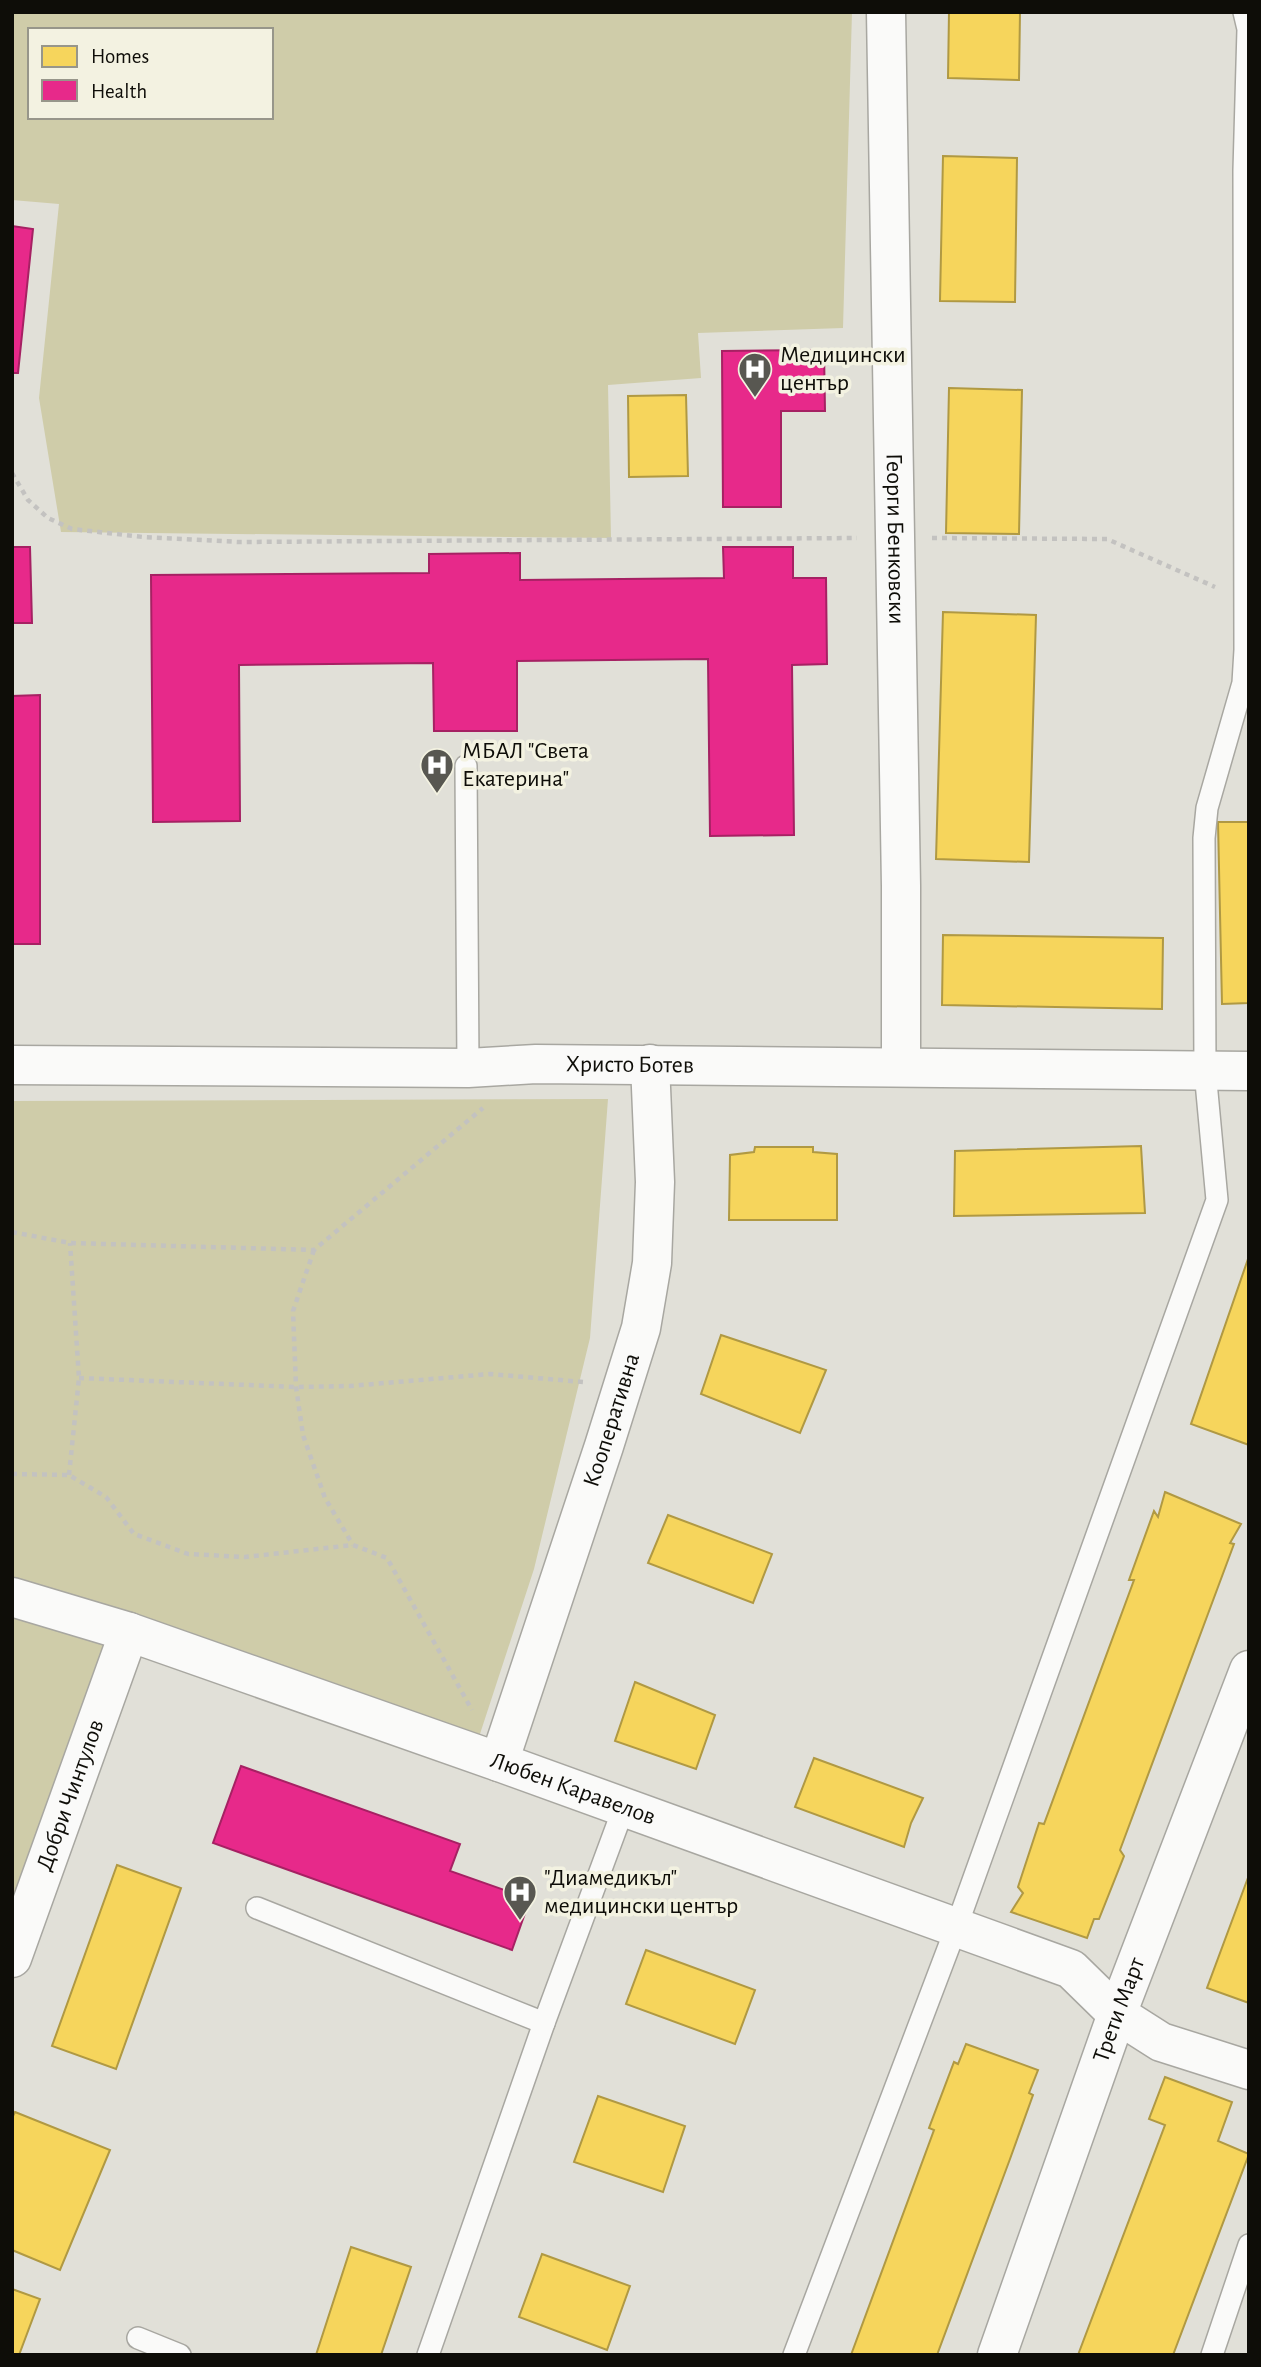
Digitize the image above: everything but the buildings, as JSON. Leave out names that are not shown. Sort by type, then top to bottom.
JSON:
[{"type":"street","name":"Георги Бенковски","points":[[886,12],[901,886],[901,1066]]},
{"type":"street","name":"Христо Ботев","points":[[12,1065],[468,1068],[536,1063],[1249,1071]]},
{"type":"street","name":"Кооперативна","points":[[499,1762],[640,1328],[653,1263],[655,1182],[650,1065]]},
{"type":"street","name":"Любен Каравелов","points":[[12,1597],[129,1632],[499,1762],[1071,1969],[1117,2014],[1161,2042],[1249,2070]]},
{"type":"street","name":"Добри Чинтулов","points":[[12,1958],[129,1632]]},
{"type":"street","name":"Трети Март","points":[[997,2355],[1117,2014],[1249,1670]]},
{"type":"lane","points":[[794,2355],[956,1928],[1217,1200],[1205,1071],[1204,838],[1207,808],[1243,683],[1247,601],[1244,170],[1248,29],[1244,12]]},
{"type":"lane","points":[[466,766],[468,1068]]},
{"type":"lane","points":[[428,2355],[544,2022],[624,1807]]},
{"type":"lane","points":[[257,1908],[544,2022]]},
{"type":"lane","points":[[1212,2355],[1249,2245]]},
{"type":"lane","points":[[138,2338],[180,2355]]},
{"type":"path","points":[[12,473],[28,500],[48,518],[72,529],[143,537],[239,542],[1107,539],[1247,601]]},
{"type":"path","points":[[353,1545],[325,1498],[303,1436],[296,1387],[293,1311],[314,1250],[536,1063]]},
{"type":"path","points":[[12,1232],[70,1243],[314,1250]]},
{"type":"path","points":[[69,1475],[79,1378],[70,1243]]},
{"type":"path","points":[[79,1378],[296,1387],[350,1386],[490,1374],[622,1385]]},
{"type":"path","points":[[12,1474],[69,1475],[106,1497],[134,1534],[188,1554],[245,1557],[353,1545],[387,1558],[434,1639],[499,1762]]},
{"type":"shaded area","points":[[12,12],[852,12],[843,328],[698,333],[701,378],[608,385],[611,538],[61,532],[39,398],[59,204],[12,200]]},
{"type":"shaded area","points":[[608,1099],[590,1338],[534,1569],[478,1740],[124,1612],[12,1901],[12,1101]]},
{"type":"place","name":"Медицински център","points":[[755,399]]},
{"type":"place","name":"МБАЛ \"Света Екатерина\"","points":[[437,795]]},
{"type":"place","name":"\"Диамедикъл\" медицински център","points":[[520,1922]]}]
